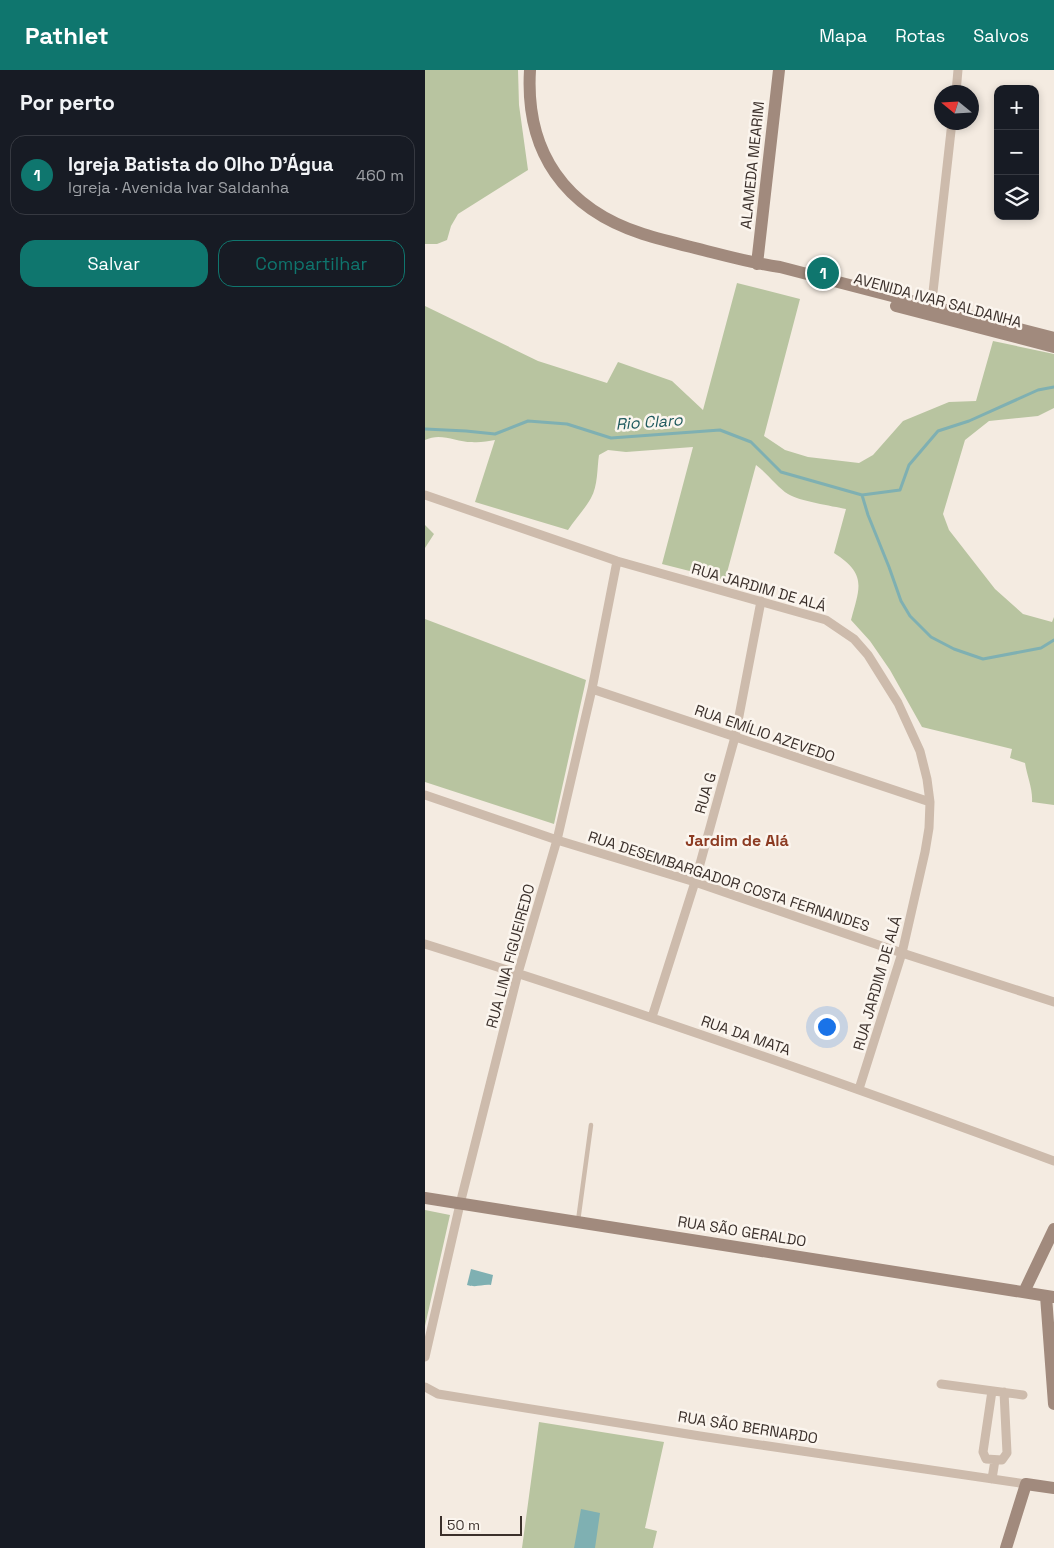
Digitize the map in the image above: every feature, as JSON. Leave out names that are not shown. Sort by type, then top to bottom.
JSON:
[{"type":"street","name":"AVENIDA IVAR SALDANHA","points":[[530,70],[529,97],[532,113],[541,146],[555,173],[581,202],[608,219],[642,234],[757,264],[779,274],[931,311],[1054,338]]},
{"type":"street","name":"ALAMEDA MEARIM","points":[[757,264],[779,70]]},
{"type":"street","points":[[957,85],[958,70]]},
{"type":"street","points":[[931,311],[951,130]]},
{"type":"street","name":"AVENIDA IVAR SALDANHA","points":[[931,311],[1054,347]]},
{"type":"street","name":"RUA JARDIM DE ALÁ","points":[[425,495],[617,561],[826,620],[854,639],[883,677],[911,729],[920,751],[930,802],[929,828],[902,952],[859,1089]]},
{"type":"street","name":"RUA LINA FIGUEIREDO","points":[[425,1357],[459,1204],[518,973],[557,840],[592,689],[617,561]]},
{"type":"street","name":"RUA G","points":[[652,1017],[695,882],[735,737],[761,601]]},
{"type":"street","name":"RUA EMÍLIO AZEVEDO","points":[[592,689],[930,802]]},
{"type":"street","name":"RUA DESEMBARGADOR COSTA FERNANDES","points":[[425,795],[557,840],[695,882],[1054,1002]]},
{"type":"street","name":"RUA DA MATA","points":[[425,944],[652,1017],[859,1089],[1054,1161]]},
{"type":"street","name":"RUA SÃO GERALDO","points":[[425,1198],[1050,1296]]},
{"type":"street","points":[[1025,1292],[1054,1230]]},
{"type":"street","points":[[1050,1296],[1054,1404]]},
{"type":"street","points":[[941,1384],[1023,1395]]},
{"type":"street","name":"RUA SÃO BERNARDO","points":[[425,1387],[438,1394],[700,1436],[1054,1488]]},
{"type":"street","points":[[992,1391],[983,1452],[986,1459],[995,1460],[1002,1460],[1008,1449],[1004,1392]]},
{"type":"street","points":[[993,1479],[995,1460]]},
{"type":"street","points":[[1006,1548],[1026,1484]]},
{"type":"lane","points":[[577,1222],[591,1125]]},
{"type":"green space","points":[[425,70],[518,70],[519,105],[528,170],[458,214],[451,226],[447,240],[437,244],[425,244]]},
{"type":"green space","points":[[737,283],[800,299],[764,436],[785,450],[808,457],[859,463],[873,455],[903,421],[949,402],[976,401],[993,341],[1054,354],[1054,408],[1038,416],[989,421],[965,440],[943,514],[949,530],[995,589],[1023,614],[1052,622],[1054,617],[1054,805],[1032,802],[1031,787],[1025,763],[1010,758],[1012,749],[922,727],[890,670],[870,641],[851,620],[857,599],[858,582],[852,568],[834,553],[846,509],[793,497],[780,488],[756,465],[725,580],[662,564],[693,447],[626,452],[608,450],[599,455],[596,483],[591,498],[568,530],[475,502],[495,440],[466,442],[437,437],[425,440],[425,306],[538,361],[607,383],[618,362],[672,381],[703,410]]},
{"type":"green space","points":[[425,525],[434,534],[425,548]]},
{"type":"green space","points":[[425,619],[586,680],[554,824],[425,782]]},
{"type":"green space","points":[[425,1210],[450,1215],[425,1326]]},
{"type":"green space","points":[[539,1422],[664,1442],[645,1528],[657,1531],[653,1548],[522,1548]]},
{"type":"water","points":[[471,1269],[493,1275],[491,1285],[467,1285]]},
{"type":"water","points":[[581,1509],[600,1513],[595,1548],[574,1548]]},
{"type":"waterway","name":"Rio Claro","points":[[425,429],[495,434],[528,421],[567,424],[611,438],[720,430],[751,442],[781,472],[862,495],[900,490],[909,465],[938,431],[969,421],[1038,390],[1054,387]]},
{"type":"waterway","name":"Rio Claro","points":[[862,495],[901,601],[910,616],[931,637],[954,649],[983,659],[1041,648],[1054,640]]},
{"type":"place","name":"Igreja Batista do Olho D'Água","points":[[823,273]]},
{"type":"district","name":"Jardim de Alá","points":[[737,840]]}]
